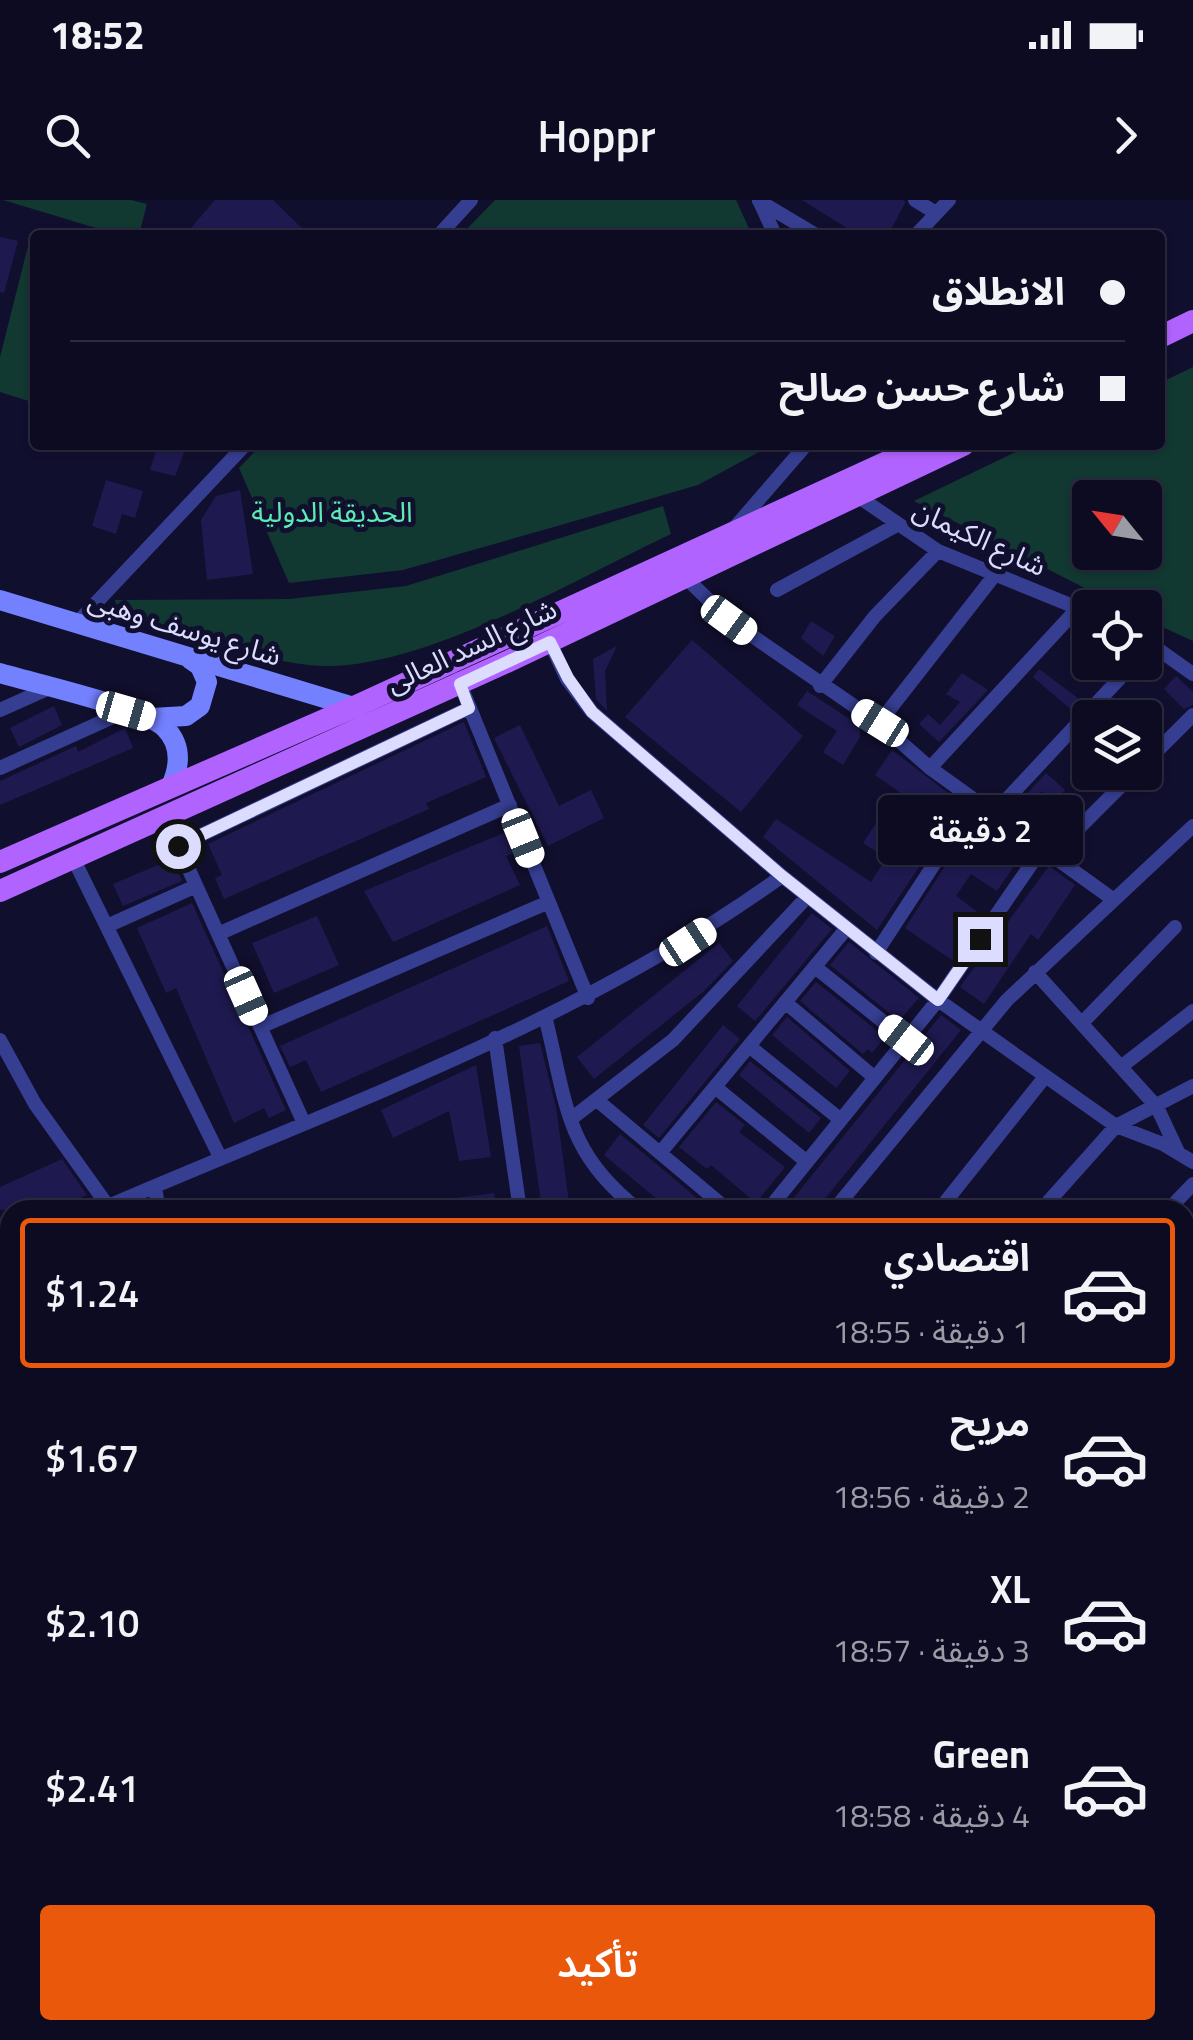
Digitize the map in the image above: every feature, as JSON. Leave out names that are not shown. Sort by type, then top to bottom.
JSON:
[{"type":"main road","points":[[1165,335],[1193,321]]},
{"type":"main road","points":[[1165,352],[1193,339]]},
{"type":"main road","name":"شارع السد العالى","points":[[0,862],[354,707],[913,450]]},
{"type":"main road","name":"شارع السد العالى","points":[[0,891],[460,684],[953,450]]},
{"type":"main road","name":"شارع يوسف وهبى","points":[[0,600],[354,707]]},
{"type":"main road","points":[[499,639],[509,661]]},
{"type":"main road","points":[[0,673],[152,718],[186,716],[205,699],[204,673],[184,655]]},
{"type":"main road","points":[[152,718],[174,740],[177,772],[171,786]]},
{"type":"street","points":[[444,230],[471,200]]},
{"type":"street","points":[[759,200],[773,230]]},
{"type":"street","points":[[759,200],[808,230]]},
{"type":"street","points":[[915,200],[936,213]]},
{"type":"street","points":[[921,230],[948,200]]},
{"type":"street","points":[[76,624],[239,450]]},
{"type":"street","points":[[730,534],[802,450]]},
{"type":"street","name":"شارع الكيمان","points":[[856,494],[895,526],[938,551],[1072,605]]},
{"type":"street","points":[[777,590],[895,526]]},
{"type":"street","points":[[820,686],[875,616],[938,551]]},
{"type":"street","points":[[684,576],[729,620],[820,686],[880,723],[930,768],[1114,900]]},
{"type":"street","points":[[880,723],[994,576]]},
{"type":"street","points":[[930,768],[1072,622]]},
{"type":"street","points":[[550,642],[568,678],[592,712],[846,929],[1044,1078],[1116,1126],[1193,1162]]},
{"type":"street","points":[[1162,654],[1193,674]]},
{"type":"street","points":[[451,662],[588,998]]},
{"type":"street","points":[[994,813],[1118,680]]},
{"type":"street","points":[[0,710],[50,688]]},
{"type":"street","points":[[178,846],[469,708]]},
{"type":"street","points":[[0,768],[126,711]]},
{"type":"street","points":[[1162,746],[1193,715]]},
{"type":"street","points":[[776,1200],[938,1000],[1048,851],[1115,790]]},
{"type":"street","points":[[876,953],[976,800]]},
{"type":"street","points":[[218,934],[510,806]]},
{"type":"street","points":[[165,818],[303,1122]]},
{"type":"street","points":[[842,1200],[979,1030],[1193,826]]},
{"type":"street","points":[[73,858],[220,1157]]},
{"type":"street","points":[[124,1200],[588,998],[688,942],[782,876]]},
{"type":"street","points":[[107,926],[196,886]]},
{"type":"street","points":[[572,1120],[708,1006],[807,896]]},
{"type":"street","points":[[260,1027],[549,902]]},
{"type":"street","points":[[1082,1023],[1175,927]]},
{"type":"street","points":[[660,1153],[846,929]]},
{"type":"street","points":[[814,966],[906,1040]]},
{"type":"street","points":[[1036,972],[1156,1106],[1178,1152]]},
{"type":"street","points":[[785,1002],[875,1078]]},
{"type":"street","points":[[1122,1066],[1193,1012]]},
{"type":"street","points":[[545,1016],[572,1120],[589,1164],[622,1200]]},
{"type":"street","points":[[495,1038],[519,1200]]},
{"type":"street","points":[[0,1040],[34,1104],[98,1200]]},
{"type":"street","points":[[749,1046],[841,1120]]},
{"type":"street","points":[[947,1200],[1044,1078]]},
{"type":"street","points":[[715,1086],[807,1162]]},
{"type":"street","points":[[1050,1200],[1116,1126],[1193,1086]]},
{"type":"street","points":[[598,1101],[716,1200]]},
{"type":"street","points":[[155,1188],[157,1200]]},
{"type":"green space","points":[[3,200],[131,200],[147,204],[140,230],[102,230]]},
{"type":"green space","points":[[495,200],[736,200],[750,230],[466,230]]},
{"type":"green space","points":[[29,242],[30,401],[0,392],[0,357]]},
{"type":"green space","points":[[1193,367],[1193,641],[1162,627],[1162,590],[1089,590],[914,501],[1020,450],[1165,450],[1165,381]]},
{"type":"green space","name":"الحديقة الدولية","points":[[256,450],[763,450],[698,485],[403,570],[289,583],[239,468]]},
{"type":"green space","points":[[663,506],[671,534],[542,598],[444,640],[350,665],[309,665],[237,650],[118,613],[115,600],[289,599],[406,586]]},
{"type":"building","points":[[215,200],[273,200],[304,230],[193,230]]},
{"type":"building","points":[[802,200],[904,200],[891,230],[850,230]]},
{"type":"building","points":[[0,237],[18,241],[4,293],[0,292]]},
{"type":"building","points":[[156,450],[185,450],[175,476],[150,470]]},
{"type":"building","points":[[106,480],[143,491],[135,518],[122,514],[116,534],[92,526]]},
{"type":"building","points":[[240,490],[253,574],[207,580],[201,520],[216,496]]},
{"type":"building","points":[[811,621],[835,636],[823,656],[801,638]]},
{"type":"building","points":[[692,640],[803,736],[741,812],[625,717]]},
{"type":"building","points":[[617,646],[605,671],[607,711],[596,699],[593,659]]},
{"type":"building","points":[[1039,669],[1080,700],[1072,700],[1072,710],[1033,677]]},
{"type":"building","points":[[962,673],[988,690],[939,742],[919,724],[928,714],[940,725],[960,702],[946,694]]},
{"type":"building","points":[[1176,676],[1193,692],[1193,705],[1184,709],[1164,689]]},
{"type":"building","points":[[807,691],[860,726],[860,737],[843,765],[823,752],[837,731],[797,705]]},
{"type":"building","points":[[54,706],[62,725],[19,747],[10,728]]},
{"type":"building","points":[[464,722],[486,777],[426,803],[429,809],[224,899],[215,878],[222,875],[208,844]]},
{"type":"building","points":[[520,725],[559,806],[591,790],[604,818],[548,846],[494,738]]},
{"type":"building","points":[[125,728],[133,748],[0,805],[0,781],[76,746],[78,752]]},
{"type":"building","points":[[892,750],[961,803],[947,825],[875,775]]},
{"type":"building","points":[[1046,773],[1065,790],[1054,802],[1042,791],[1028,805],[1022,799]]},
{"type":"building","points":[[884,811],[935,843],[877,930],[763,837],[776,819],[871,882],[886,858],[863,843]]},
{"type":"building","points":[[978,816],[1025,850],[997,891],[971,874],[956,896],[983,916],[952,960],[905,928],[953,854],[966,863],[977,846],[965,837]]},
{"type":"building","points":[[506,832],[515,853],[506,856],[520,885],[393,942],[364,891]]},
{"type":"building","points":[[172,859],[182,881],[123,906],[113,884]]},
{"type":"building","points":[[1049,866],[1075,885],[1038,940],[1031,934],[984,1004],[960,987]]},
{"type":"building","points":[[192,903],[286,1110],[269,1118],[264,1108],[234,1123],[176,988],[166,993],[137,928]]},
{"type":"building","points":[[812,913],[832,929],[755,1021],[737,1006]]},
{"type":"building","points":[[317,916],[339,965],[274,993],[252,943]]},
{"type":"building","points":[[547,926],[569,981],[321,1092],[306,1060],[290,1067],[280,1046]]},
{"type":"building","points":[[849,942],[919,998],[899,1021],[830,965]]},
{"type":"building","points":[[719,943],[733,961],[704,991],[594,1079],[577,1057]]},
{"type":"building","points":[[816,982],[885,1037],[872,1053],[868,1049],[863,1054],[800,1001]]},
{"type":"building","points":[[941,1015],[961,1030],[824,1200],[792,1200]]},
{"type":"building","points":[[787,1017],[850,1071],[836,1088],[772,1035]]},
{"type":"building","points":[[723,1025],[740,1039],[659,1138],[643,1125]]},
{"type":"building","points":[[540,1043],[556,1107],[569,1200],[541,1200],[519,1046]]},
{"type":"building","points":[[750,1061],[821,1118],[809,1133],[739,1075]]},
{"type":"building","points":[[476,1065],[491,1157],[459,1161],[449,1111],[393,1138],[381,1110]]},
{"type":"building","points":[[716,1102],[745,1125],[739,1132],[785,1167],[758,1200],[752,1200],[711,1165],[707,1169],[679,1147]]},
{"type":"building","points":[[620,1134],[699,1200],[658,1200],[604,1155]]},
{"type":"building","points":[[62,1159],[87,1195],[76,1200],[0,1200],[0,1187]]},
{"type":"building","points":[[494,1193],[495,1200],[441,1200]]},
{"type":"route","points":[[178,846],[469,708],[460,684],[550,642],[581,700],[592,712],[782,876],[938,1000],[980,939]]}]
